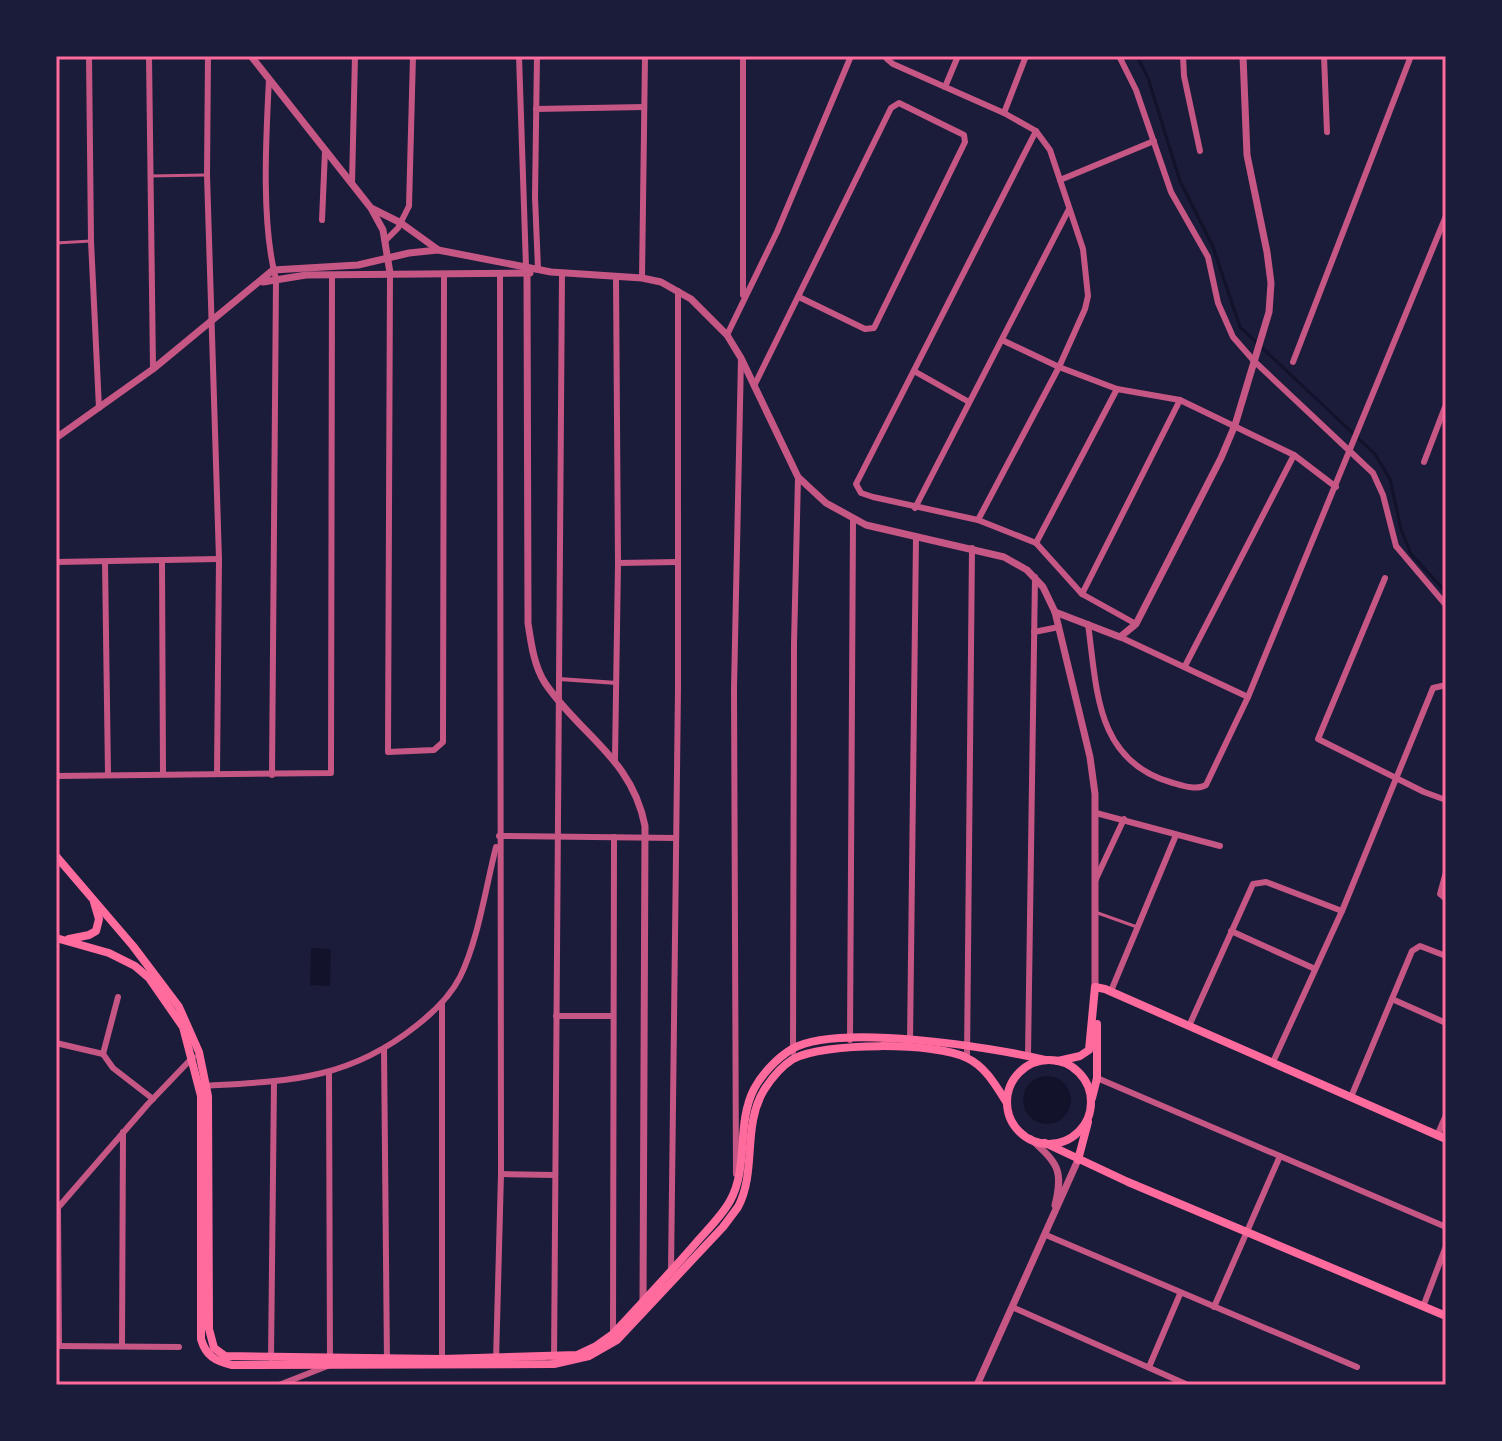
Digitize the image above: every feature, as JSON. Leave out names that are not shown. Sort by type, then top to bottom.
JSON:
[{"type":"main road","points":[[56,856],[133,946],[179,1007],[193,1032],[203,1086],[210,1341],[225,1356],[271,1362],[554,1361],[577,1355],[615,1337],[723,1227],[743,1198],[755,1109],[773,1078],[793,1059],[850,1042]]},
{"type":"main road","points":[[60,939],[96,931],[99,919],[92,898]]},
{"type":"main road","points":[[60,939],[109,953],[143,972],[174,1010],[196,1055]]},
{"type":"main road","points":[[673,1275],[726,1208],[736,1187],[748,1102],[771,1066],[793,1049],[814,1042],[967,1047],[1058,1061],[1080,1056],[1089,1050],[1095,987],[1111,991],[1442,1137]]},
{"type":"main road","points":[[1078,1160],[1097,1078],[1098,1036],[1094,1008]]},
{"type":"main road","points":[[910,1045],[967,1057],[987,1074],[1007,1103],[1012,1121],[1031,1139],[1446,1316]]},
{"type":"main road","points":[[1007,1103],[1008,1092],[1018,1074],[1035,1062],[1045,1060]]},
{"type":"main road","points":[[1045,1143],[1072,1137],[1090,1110],[1090,1095],[1083,1077],[1076,1069],[1058,1061]]},
{"type":"street","points":[[89,56],[91,241],[99,409]]},
{"type":"street","points":[[149,56],[153,369]]},
{"type":"street","points":[[208,56],[207,175],[219,559],[217,774]]},
{"type":"street","points":[[251,56],[371,208],[386,240],[390,273],[388,752],[434,750],[443,742],[444,274]]},
{"type":"street","points":[[352,184],[355,56]]},
{"type":"street","points":[[386,240],[401,223],[409,206],[413,56]]},
{"type":"street","points":[[519,56],[527,270],[528,623],[534,658],[544,681],[615,759],[637,794],[646,838],[643,1307]]},
{"type":"street","points":[[537,56],[535,197],[543,270]]},
{"type":"street","points":[[642,278],[645,56]]},
{"type":"street","points":[[743,56],[743,298]]},
{"type":"street","points":[[727,335],[777,232],[851,56]]},
{"type":"street","points":[[888,56],[887,59],[893,64],[1004,113],[1036,131],[1050,150],[1083,249],[1088,296],[1059,367],[978,520]]},
{"type":"street","points":[[945,87],[958,56]]},
{"type":"street","points":[[1004,113],[1026,56]]},
{"type":"street","points":[[1119,56],[1136,90],[1171,192],[1208,257],[1224,321],[1233,337],[1254,361],[1352,447],[1379,483],[1396,546],[1403,558],[1446,605]]},
{"type":"street","points":[[1183,56],[1184,76],[1200,151]]},
{"type":"street","points":[[1120,637],[1136,624],[1221,458],[1235,425],[1269,312],[1271,283],[1247,155],[1243,56]]},
{"type":"street","points":[[1324,56],[1327,132]]},
{"type":"street","points":[[1293,362],[1411,56]]},
{"type":"street","points":[[269,79],[266,137],[268,215],[276,279],[272,775]]},
{"type":"street","points":[[754,386],[891,108],[899,103],[962,133],[965,142],[874,328],[865,329],[799,297]]},
{"type":"street","points":[[536,109],[644,107]]},
{"type":"street","points":[[1036,131],[856,484],[861,493],[915,508],[978,520],[1036,543],[1082,594],[1136,624]]},
{"type":"street","points":[[1060,180],[1154,141]]},
{"type":"street","points":[[322,220],[325,151]]},
{"type":"street","points":[[371,208],[401,223],[438,250]]},
{"type":"street","points":[[915,508],[1069,209]]},
{"type":"street","points":[[1088,624],[1104,722],[1115,744],[1127,760],[1144,771],[1167,781],[1201,788],[1210,779],[1248,697],[1446,216]]},
{"type":"street","points":[[56,438],[153,369],[273,270],[345,267],[438,250],[527,270]]},
{"type":"street","points":[[465,274],[471,257]]},
{"type":"street","points":[[260,282],[332,275],[465,274],[527,270],[661,282],[704,310],[727,335],[798,477],[826,503],[853,520],[1004,557],[1035,577],[1055,612],[1090,757],[1096,813],[1095,987]]},
{"type":"street","points":[[496,1362],[501,1174],[500,273]]},
{"type":"street","points":[[554,1361],[562,273]]},
{"type":"street","points":[[56,776],[331,773],[332,275]]},
{"type":"street","points":[[615,759],[618,563],[616,276]]},
{"type":"street","points":[[673,1275],[678,291]]},
{"type":"street","points":[[1002,340],[1059,367],[1117,389],[1180,400],[1294,455],[1336,487]]},
{"type":"street","points":[[741,358],[734,689],[736,1187],[743,1198]]},
{"type":"street","points":[[914,371],[969,402]]},
{"type":"street","points":[[1036,543],[1117,389]]},
{"type":"street","points":[[1082,594],[1180,400]]},
{"type":"street","points":[[1424,462],[1446,406]]},
{"type":"street","points":[[1185,666],[1294,455]]},
{"type":"street","points":[[793,1059],[794,644],[798,477]]},
{"type":"street","points":[[850,1042],[853,520]]},
{"type":"street","points":[[910,1045],[916,537]]},
{"type":"street","points":[[967,1057],[972,548]]},
{"type":"street","points":[[56,562],[219,559]]},
{"type":"street","points":[[162,561],[163,774]]},
{"type":"street","points":[[105,562],[108,774]]},
{"type":"street","points":[[618,563],[678,562]]},
{"type":"street","points":[[1028,1056],[1035,577]]},
{"type":"street","points":[[1385,578],[1318,739],[1446,800]]},
{"type":"street","points":[[1055,612],[1120,637],[1248,697]]},
{"type":"street","points":[[1034,632],[1059,627]]},
{"type":"street","points":[[558,679],[617,683]]},
{"type":"street","points":[[1273,1062],[1313,968],[1342,911],[1433,688],[1445,685]]},
{"type":"street","points":[[1096,813],[1220,846]]},
{"type":"street","points":[[1095,882],[1124,819]]},
{"type":"street","points":[[1111,991],[1176,835]]},
{"type":"street","points":[[499,836],[676,838]]},
{"type":"street","points":[[203,1086],[274,1082],[329,1073],[360,1062],[402,1037],[453,990],[468,958],[499,836]]},
{"type":"street","points":[[614,837],[615,1337]]},
{"type":"street","points":[[1446,872],[1440,894],[1446,899]]},
{"type":"street","points":[[1189,1026],[1253,884],[1266,882],[1342,911]]},
{"type":"street","points":[[1231,931],[1313,968]]},
{"type":"street","points":[[1351,1097],[1409,956],[1420,946],[1446,956]]},
{"type":"street","points":[[103,1054],[118,997]]},
{"type":"street","points":[[1392,999],[1446,1023]]},
{"type":"street","points":[[442,1003],[442,1362]]},
{"type":"street","points":[[556,1016],[613,1016]]},
{"type":"street","points":[[56,1043],[103,1054],[113,1068],[153,1099]]},
{"type":"street","points":[[384,1049],[387,1362]]},
{"type":"street","points":[[179,1347],[58,1346],[57,1210],[123,1132],[196,1055]]},
{"type":"street","points":[[279,1385],[330,1362],[329,1073]]},
{"type":"street","points":[[1097,1078],[1446,1227]]},
{"type":"street","points":[[271,1362],[274,1082]]},
{"type":"street","points":[[1442,1137],[1446,1115]]},
{"type":"street","points":[[122,1346],[123,1132]]},
{"type":"street","points":[[1031,1139],[1055,1161],[1059,1169],[1059,1190],[1050,1225]]},
{"type":"street","points":[[1214,1307],[1280,1156]]},
{"type":"street","points":[[979,1384],[1078,1160]]},
{"type":"street","points":[[501,1174],[555,1175]]},
{"type":"street","points":[[1046,1235],[1357,1367]]},
{"type":"street","points":[[1423,1307],[1446,1246]]},
{"type":"street","points":[[1149,1367],[1180,1294]]},
{"type":"street","points":[[1012,1307],[1184,1384]]},
{"type":"lane","points":[[150,176],[207,175]]},
{"type":"lane","points":[[56,243],[91,241]]},
{"type":"lane","points":[[1095,912],[1137,927]]},
{"type":"shaded area","points":[[311,948],[331,949],[330,986],[310,985]]},
{"type":"shaded area","points":[[1047,1076],[1064,1083],[1071,1100],[1064,1117],[1047,1124],[1030,1117],[1023,1100],[1030,1083]]},
{"type":"waterway","points":[[1137,56],[1148,78],[1180,181],[1213,247],[1240,327],[1375,454],[1390,479],[1401,529],[1411,554],[1446,592]]}]
